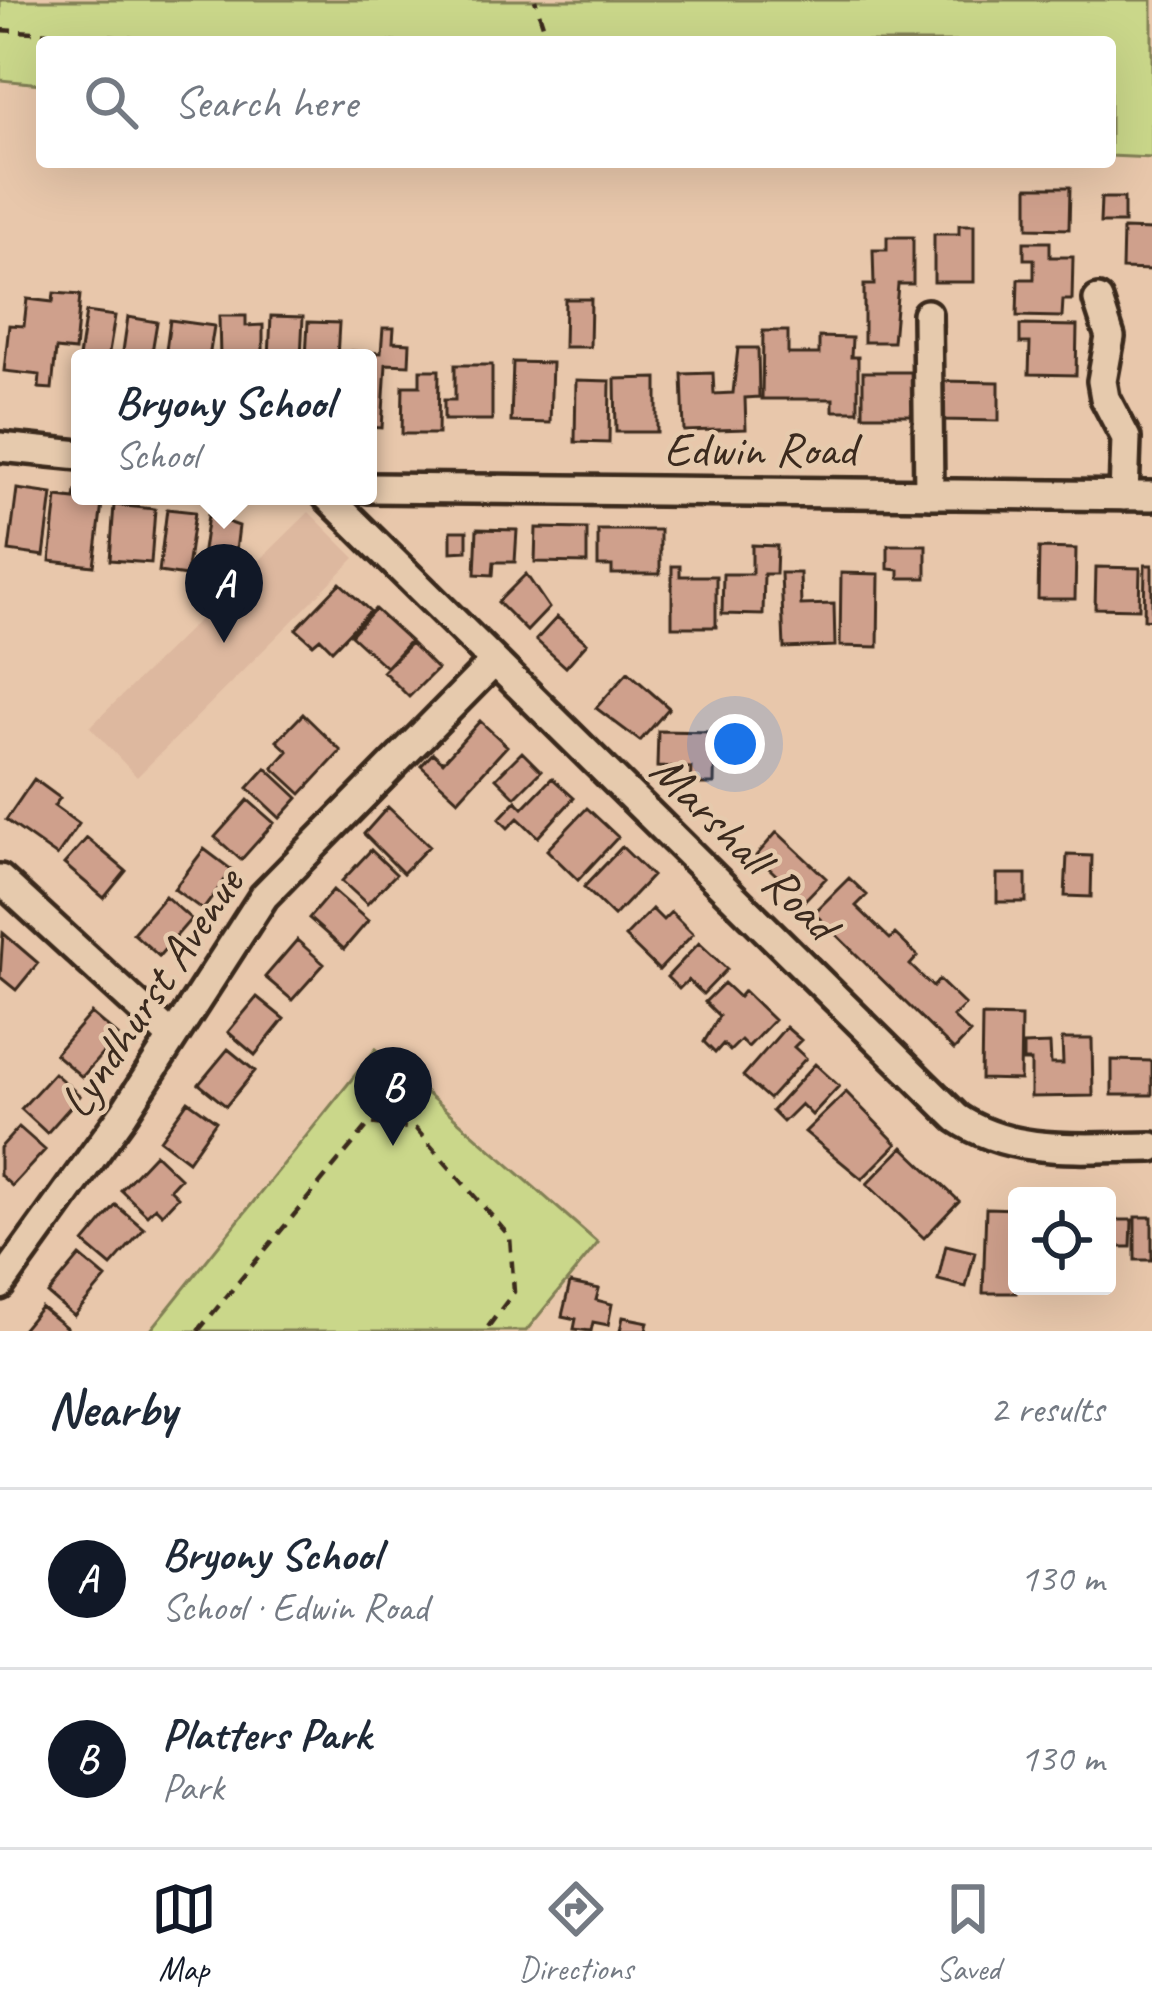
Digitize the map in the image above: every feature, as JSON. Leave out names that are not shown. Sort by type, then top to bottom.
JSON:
[{"type":"street","points":[[1098,300],[1110,338],[1106,398],[1126,438],[1138,496]]},
{"type":"street","points":[[927,314],[929,494]]},
{"type":"street","points":[[0,447],[71,454]]},
{"type":"street","name":"Edwin Road","points":[[377,488],[1138,496]]},
{"type":"street","name":"Marshall Road","points":[[330,505],[957,1118],[980,1134],[1018,1144],[1152,1147]]},
{"type":"street","name":"Lyndhurst Avenue","points":[[0,1285],[61,1205],[264,896],[494,662]]},
{"type":"street","points":[[0,879],[172,1037]]},
{"type":"path","points":[[535,0],[544,28],[538,36]]},
{"type":"path","points":[[0,30],[96,36]]},
{"type":"path","points":[[198,1331],[370,1123],[416,1130],[510,1237],[514,1292],[485,1331]]},
{"type":"shaded area","points":[[309,512],[355,558],[137,777],[90,727]]},
{"type":"green space","points":[[0,0],[1152,0],[1152,158],[1116,156],[1116,36],[36,36],[36,83],[0,80]]},
{"type":"green space","points":[[376,1049],[598,1243],[526,1331],[150,1331]]},
{"type":"building","points":[[1028,187],[1070,187],[1069,229],[1028,228]]},
{"type":"building","points":[[1101,198],[1124,198],[1124,223],[1100,223]]},
{"type":"building","points":[[959,225],[974,225],[974,282],[934,282],[934,234],[959,234]]},
{"type":"building","points":[[1123,229],[1152,230],[1152,270],[1122,269]]},
{"type":"building","points":[[887,237],[913,237],[913,284],[898,284],[893,342],[864,342],[864,285],[874,285],[873,250],[887,250]]},
{"type":"building","points":[[1024,242],[1050,242],[1050,257],[1073,257],[1072,300],[1063,300],[1062,317],[1017,316],[1018,279],[1034,279],[1034,259],[1024,259]]},
{"type":"building","points":[[54,293],[80,295],[75,349],[56,349],[52,389],[39,388],[40,375],[4,371],[9,325],[24,326],[27,299],[53,302]]},
{"type":"building","points":[[565,299],[591,299],[590,347],[564,347]]},
{"type":"building","points":[[86,312],[115,316],[110,349],[80,349]]},
{"type":"building","points":[[219,316],[246,316],[246,326],[263,325],[263,349],[220,349]]},
{"type":"building","points":[[271,316],[303,317],[301,349],[269,349]]},
{"type":"building","points":[[128,317],[157,322],[152,349],[123,349]]},
{"type":"building","points":[[170,320],[214,326],[210,349],[166,349]]},
{"type":"building","points":[[308,322],[339,323],[338,349],[306,349]]},
{"type":"building","points":[[1020,325],[1077,326],[1076,375],[1029,374],[1030,343],[1020,343]]},
{"type":"building","points":[[383,328],[394,328],[393,342],[410,343],[409,365],[386,364],[382,428],[377,428],[377,353],[381,353]]},
{"type":"building","points":[[763,331],[788,331],[788,354],[819,354],[819,337],[852,338],[851,357],[858,357],[858,411],[833,411],[833,399],[762,399]]},
{"type":"building","points":[[738,348],[758,348],[759,397],[745,398],[746,429],[684,431],[682,374],[713,373],[714,394],[733,393]]},
{"type":"building","points":[[513,362],[552,363],[550,423],[511,422]]},
{"type":"building","points":[[455,365],[492,365],[492,420],[444,420],[444,400],[455,400]]},
{"type":"building","points":[[420,370],[439,370],[438,434],[402,434],[403,386],[420,386]]},
{"type":"building","points":[[863,372],[916,372],[915,415],[863,415]]},
{"type":"building","points":[[657,378],[657,432],[616,432],[615,379]]},
{"type":"building","points":[[576,380],[610,381],[609,443],[575,442]]},
{"type":"building","points":[[939,381],[999,382],[999,421],[939,420]]},
{"type":"building","points":[[17,489],[52,494],[44,556],[9,551]]},
{"type":"building","points":[[57,497],[71,499],[71,505],[102,505],[94,566],[50,561]]},
{"type":"building","points":[[114,505],[155,509],[151,563],[110,560]]},
{"type":"building","points":[[167,509],[195,512],[186,576],[159,572]]},
{"type":"building","points":[[208,515],[239,526],[235,559],[223,557],[220,575],[200,572]]},
{"type":"building","points":[[536,528],[587,529],[587,563],[535,562]]},
{"type":"building","points":[[477,529],[517,530],[515,562],[494,562],[493,575],[475,574]]},
{"type":"building","points":[[598,530],[660,530],[660,574],[612,574],[612,566],[598,566]]},
{"type":"building","points":[[451,531],[467,531],[467,551],[451,552]]},
{"type":"building","points":[[752,545],[777,546],[776,574],[764,574],[763,615],[722,614],[723,574],[752,574]]},
{"type":"building","points":[[888,545],[926,545],[926,578],[899,578],[899,570],[888,569]]},
{"type":"building","points":[[1039,548],[1076,549],[1075,599],[1038,599]]},
{"type":"building","points":[[1145,565],[1152,565],[1152,620],[1144,619]]},
{"type":"building","points":[[672,566],[680,566],[680,576],[716,576],[716,627],[672,627]]},
{"type":"building","points":[[1096,567],[1140,568],[1139,609],[1095,608]]},
{"type":"building","points":[[781,573],[800,573],[801,605],[834,604],[835,646],[784,648]]},
{"type":"building","points":[[841,573],[879,574],[878,647],[840,646]]},
{"type":"building","points":[[526,574],[549,608],[527,631],[498,602]]},
{"type":"building","points":[[340,583],[370,611],[332,650],[320,638],[313,644],[296,629]]},
{"type":"building","points":[[375,609],[410,641],[386,667],[351,635]]},
{"type":"building","points":[[557,617],[587,643],[566,667],[536,640]]},
{"type":"building","points":[[411,643],[437,669],[409,697],[383,671]]},
{"type":"building","points":[[628,672],[669,708],[640,741],[596,708]]},
{"type":"building","points":[[303,714],[341,751],[301,794],[273,768],[288,751],[277,741]]},
{"type":"building","points":[[480,721],[507,746],[458,800],[421,766],[433,753],[443,762]]},
{"type":"building","points":[[658,731],[715,732],[714,784],[690,784],[691,768],[657,767]]},
{"type":"building","points":[[522,752],[541,771],[515,797],[496,778]]},
{"type":"building","points":[[266,768],[298,798],[280,818],[248,788]]},
{"type":"building","points":[[552,778],[574,798],[538,837],[518,818],[508,828],[499,819],[516,801],[523,808]]},
{"type":"building","points":[[34,779],[60,798],[54,806],[79,824],[57,856],[6,820]]},
{"type":"building","points":[[248,800],[274,823],[241,860],[215,837]]},
{"type":"building","points":[[388,807],[429,846],[403,873],[364,834]]},
{"type":"building","points":[[587,808],[618,837],[578,880],[547,850]]},
{"type":"building","points":[[777,832],[826,878],[804,901],[756,856]]},
{"type":"building","points":[[87,838],[126,871],[104,898],[64,864]]},
{"type":"building","points":[[622,847],[652,876],[614,916],[584,887]]},
{"type":"building","points":[[204,849],[232,870],[203,910],[174,889]]},
{"type":"building","points":[[371,850],[396,874],[367,904],[342,881]]},
{"type":"building","points":[[1067,855],[1092,856],[1091,897],[1065,896]]},
{"type":"building","points":[[997,874],[1026,874],[1026,902],[997,902]]},
{"type":"building","points":[[849,878],[867,895],[856,906],[890,939],[895,934],[918,956],[910,965],[933,987],[939,980],[965,1005],[953,1017],[970,1033],[954,1050],[814,913]]},
{"type":"building","points":[[333,890],[368,921],[344,949],[309,918]]},
{"type":"building","points":[[165,896],[191,919],[159,956],[133,933]]},
{"type":"building","points":[[652,909],[663,920],[671,912],[693,934],[659,970],[625,937]]},
{"type":"building","points":[[3,933],[38,963],[16,990],[0,977]]},
{"type":"building","points":[[297,940],[324,964],[292,1000],[265,977]]},
{"type":"building","points":[[699,943],[727,969],[703,994],[688,980],[679,989],[667,977]]},
{"type":"building","points":[[724,983],[739,997],[744,991],[774,1020],[748,1047],[741,1040],[730,1051],[723,1044],[715,1053],[704,1042],[719,1016],[705,1002]]},
{"type":"building","points":[[257,997],[284,1019],[255,1055],[228,1032]]},
{"type":"building","points":[[91,1013],[118,1036],[82,1077],[55,1054]]},
{"type":"building","points":[[982,1016],[1021,1017],[1020,1080],[981,1079]]},
{"type":"building","points":[[786,1027],[801,1040],[794,1047],[806,1058],[769,1099],[743,1076]]},
{"type":"building","points":[[1062,1039],[1092,1039],[1093,1096],[1031,1097],[1031,1061],[1023,1061],[1023,1045],[1050,1044],[1051,1064],[1063,1064]]},
{"type":"building","points":[[228,1049],[255,1071],[226,1106],[199,1084]]},
{"type":"building","points":[[1112,1060],[1152,1061],[1152,1095],[1112,1095]]},
{"type":"building","points":[[815,1064],[839,1086],[812,1115],[801,1104],[783,1122],[772,1111]]},
{"type":"building","points":[[54,1073],[80,1096],[47,1133],[21,1109]]},
{"type":"building","points":[[846,1092],[897,1144],[862,1179],[805,1132]]},
{"type":"building","points":[[188,1101],[216,1121],[188,1161],[160,1140]]},
{"type":"building","points":[[19,1127],[45,1150],[12,1186],[0,1175],[0,1148]]},
{"type":"building","points":[[903,1147],[959,1201],[924,1238],[867,1184]]},
{"type":"building","points":[[155,1154],[180,1178],[170,1189],[178,1197],[162,1214],[155,1207],[147,1215],[121,1190]]},
{"type":"building","points":[[116,1205],[144,1229],[111,1266],[84,1243]]},
{"type":"building","points":[[986,1208],[1008,1209],[1008,1293],[983,1293]]},
{"type":"building","points":[[1135,1217],[1152,1217],[1152,1260],[1135,1260]]},
{"type":"building","points":[[1116,1220],[1132,1220],[1131,1247],[1116,1247]]},
{"type":"building","points":[[946,1245],[975,1252],[966,1287],[938,1280]]},
{"type":"building","points":[[80,1256],[106,1278],[74,1316],[48,1294]]},
{"type":"building","points":[[570,1283],[599,1289],[596,1300],[612,1304],[608,1325],[593,1322],[591,1331],[574,1329],[576,1319],[562,1316]]},
{"type":"building","points":[[41,1307],[67,1328],[65,1331],[21,1331]]},
{"type":"building","points":[[623,1317],[648,1322],[646,1331],[620,1331]]},
{"type":"place","name":"Bryony School","points":[[224,643]]},
{"type":"place","name":"Platters Park","points":[[393,1146]]}]
